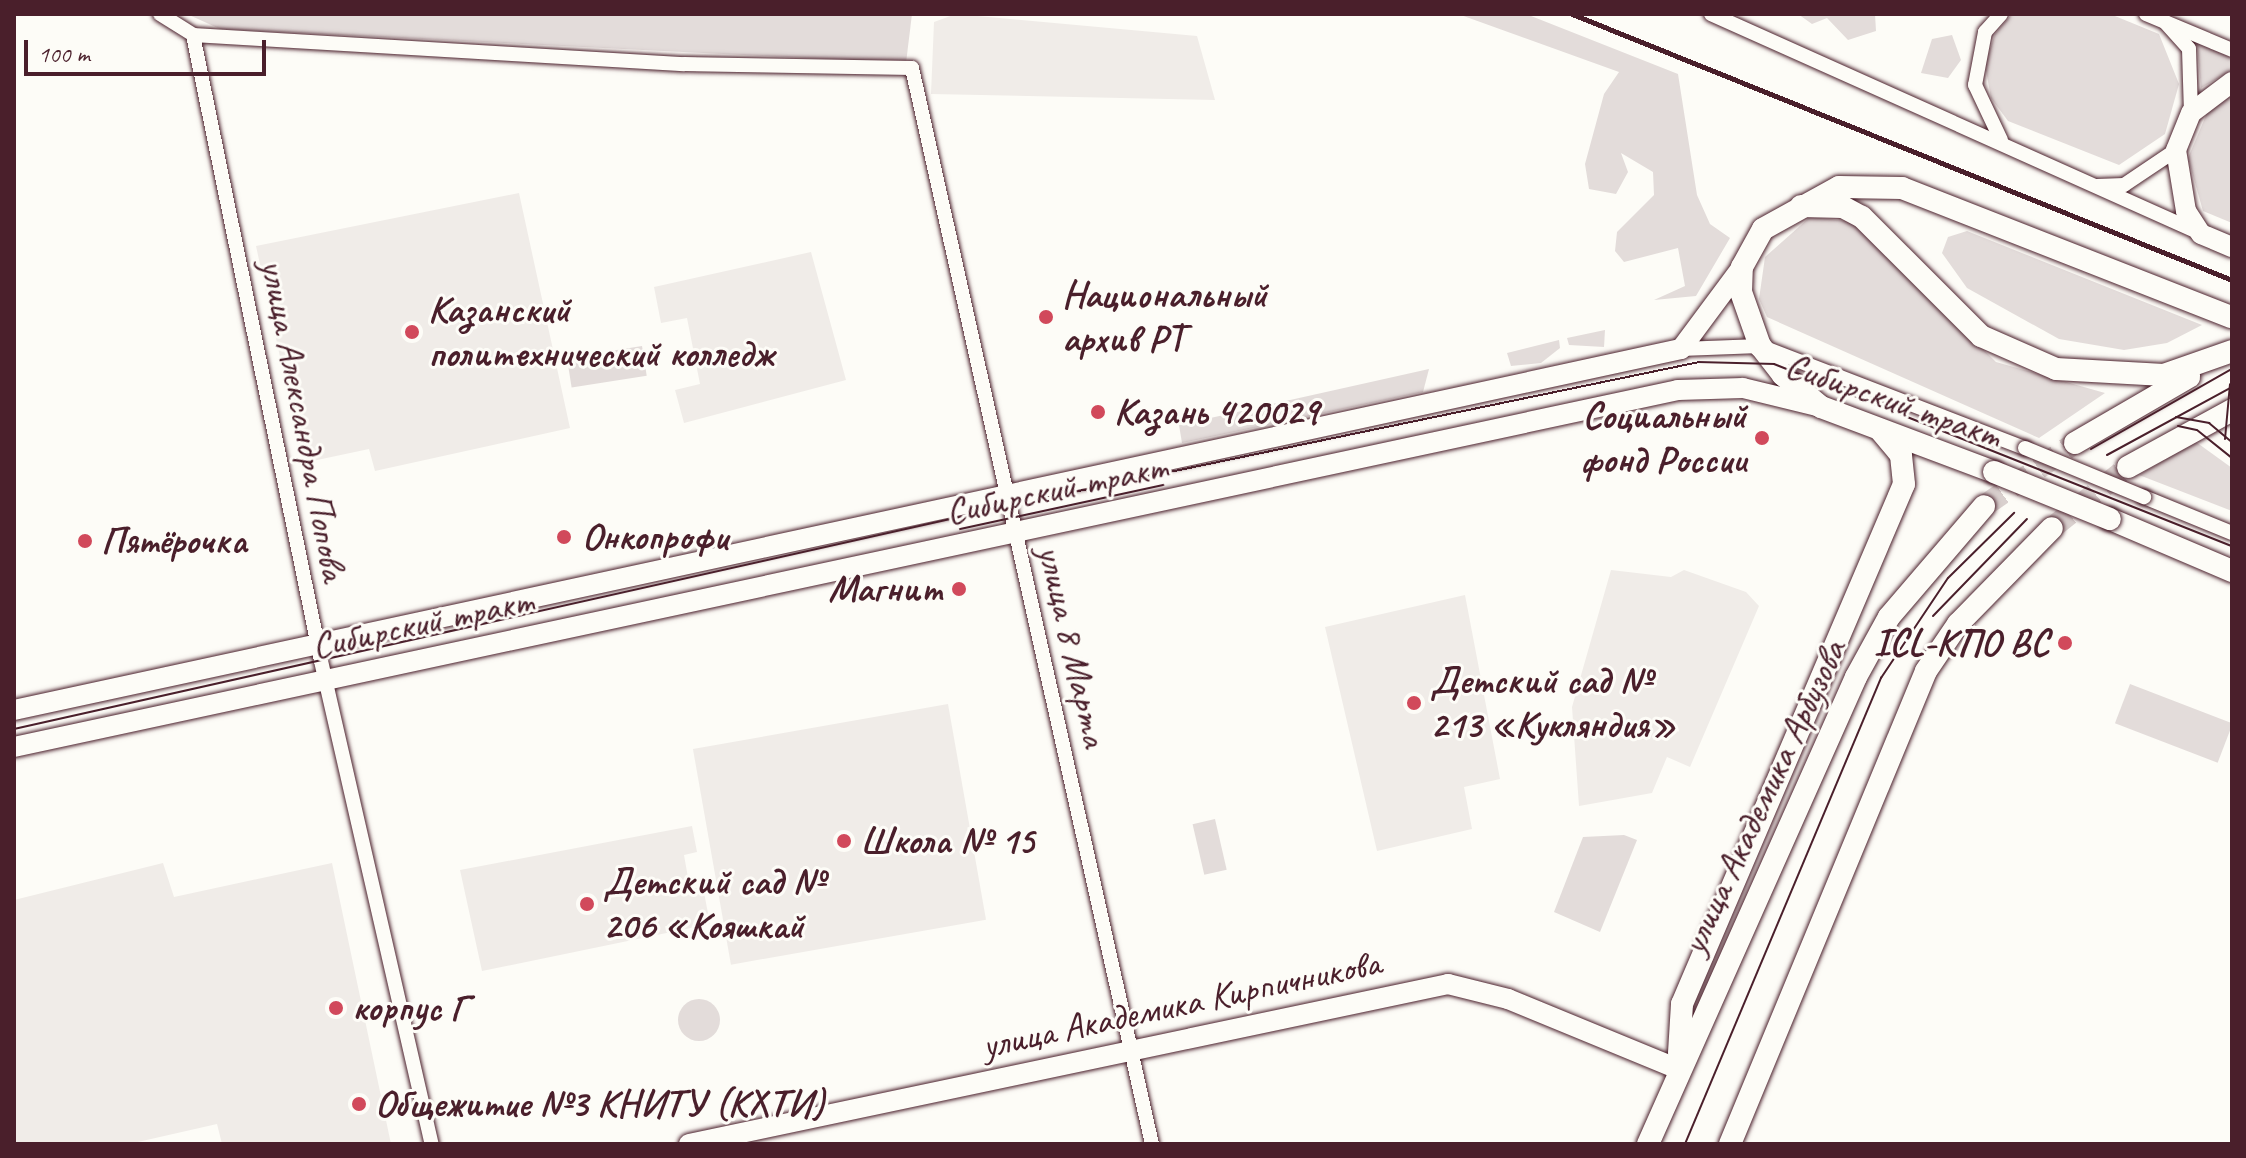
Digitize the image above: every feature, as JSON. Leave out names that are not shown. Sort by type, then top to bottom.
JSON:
[{"type":"main road","points":[[2232,82],[2191,113],[2176,150],[2177,188],[2201,234],[2232,247]]},
{"type":"main road","points":[[1681,349],[1742,267],[1763,229],[1792,207],[1839,187],[1902,188],[2224,314]]},
{"type":"main road","points":[[1792,207],[1819,204],[1862,217],[1981,336],[2056,369],[2164,375],[2232,351]]},
{"type":"main road","points":[[1742,267],[1745,314],[1760,346],[1821,407]]},
{"type":"main road","name":"Сибирский тракт","points":[[14,710],[1681,349]]},
{"type":"main road","points":[[2075,443],[2232,351]]},
{"type":"main road","name":"Сибирский тракт","points":[[14,747],[1016,535],[1678,390],[1743,388],[1821,407],[1994,472],[2232,571]]},
{"type":"main road","points":[[2128,467],[2232,410]]},
{"type":"main road","points":[[1678,1069],[1682,1004],[1904,484],[1901,455],[1880,429]]},
{"type":"main road","name":"улица Академика Арбузова","points":[[1648,1144],[1678,1069],[1856,677],[1889,617],[1984,506]]},
{"type":"main road","points":[[1730,1144],[1919,684],[1958,624],[2052,528]]},
{"type":"main road","name":"улица Академика Кирпичникова","points":[[689,1144],[1448,984],[1508,999],[1678,1069]]},
{"type":"street","points":[[160,14],[193,35]]},
{"type":"street","points":[[1711,14],[2001,140],[2093,186],[2201,234]]},
{"type":"street","points":[[2001,14],[1985,32],[1975,85],[2001,140]]},
{"type":"street","points":[[2146,14],[2232,50]]},
{"type":"street","points":[[2165,22],[2189,49],[2191,113]]},
{"type":"street","name":"улица 8 Марта","points":[[193,35],[684,64],[912,68],[1152,1144]]},
{"type":"street","name":"улица Александра Попова","points":[[193,35],[325,680],[432,1144]]},
{"type":"street","points":[[2093,186],[2124,185],[2176,150]]},
{"type":"street","name":"Сибирский тракт","points":[[1681,349],[1760,346],[2025,448],[2232,533]]},
{"type":"shaded area","points":[[187,14],[912,14],[906,63],[220,29]]},
{"type":"shaded area","points":[[956,14],[1197,36],[1215,100],[931,94],[934,22]]},
{"type":"shaded area","points":[[1458,14],[1526,14],[1678,74],[1697,195],[1710,224],[1730,238],[1696,296],[1654,300],[1685,286],[1678,248],[1624,262],[1615,251],[1617,232],[1654,195],[1653,172],[1621,153],[1628,172],[1616,194],[1589,189],[1585,164],[1604,94],[1619,72]]},
{"type":"shaded area","points":[[1798,14],[1875,14],[1876,31],[1848,40],[1827,18],[1812,24]]},
{"type":"shaded area","points":[[2012,14],[2110,14],[2159,34],[2179,84],[2165,134],[2119,165],[2008,121],[1991,98],[1985,65],[1995,34]]},
{"type":"shaded area","points":[[1952,35],[1961,60],[1948,78],[1921,73],[1932,39]]},
{"type":"shaded area","points":[[2197,43],[2232,58],[2232,70],[2201,88]]},
{"type":"shaded area","points":[[2232,93],[2232,223],[2203,211],[2188,158],[2210,106]]},
{"type":"shaded area","name":"Казанский политехнический колледж","points":[[519,193],[570,428],[375,471],[369,449],[303,463],[256,246]]},
{"type":"shaded area","points":[[1810,217],[1855,222],[1996,362],[2105,393],[2039,438],[1767,317],[1759,299],[1765,257]]},
{"type":"shaded area","points":[[1967,231],[2202,325],[2167,343],[2124,350],[2059,339],[1967,288],[1942,253],[1948,237]]},
{"type":"shaded area","points":[[811,252],[846,380],[684,423],[675,390],[700,384],[687,318],[661,323],[654,287]]},
{"type":"shaded area","points":[[1605,330],[1604,347],[1569,345],[1567,338]]},
{"type":"shaded area","points":[[1559,340],[1560,348],[1541,363],[1511,366],[1507,353]]},
{"type":"shaded area","points":[[642,346],[647,376],[572,388],[567,358]]},
{"type":"shaded area","points":[[1429,369],[1423,392],[1182,443],[1179,425]]},
{"type":"shaded area","points":[[2196,442],[2232,468],[2232,511],[2139,475]]},
{"type":"shaded area","points":[[1611,570],[1671,577],[1684,570],[1746,592],[1759,606],[1690,767],[1667,757],[1652,793],[1579,806],[1572,707]]},
{"type":"shaded area","name":"Детский сад № 213 «Кукляндия»","points":[[1465,595],[1500,779],[1464,787],[1472,829],[1377,851],[1325,627]]},
{"type":"shaded area","points":[[2130,684],[2232,723],[2218,763],[2115,723]]},
{"type":"shaded area","name":"Школа № 15","points":[[948,704],[986,920],[731,965],[693,749]]},
{"type":"shaded area","points":[[1215,819],[1227,870],[1204,875],[1193,824]]},
{"type":"shaded area","name":"Детский сад № 206 «Кояшкай","points":[[692,826],[697,852],[684,855],[690,889],[703,887],[710,924],[482,971],[460,870]]},
{"type":"shaded area","points":[[1624,835],[1637,840],[1600,932],[1554,912],[1583,837]]},
{"type":"shaded area","points":[[163,863],[174,897],[332,863],[391,1144],[222,1144],[217,1124],[129,1144],[14,1144],[14,900]]},
{"type":"shaded area","points":[[699,999],[714,1005],[720,1020],[714,1035],[699,1041],[684,1035],[678,1020],[684,1005]]},
{"type":"tunnel","points":[[1984,506],[2075,443]]},
{"type":"tunnel","points":[[2052,528],[2128,467]]},
{"type":"tram line","points":[[14,729],[1040,499],[1699,362],[1774,364],[2232,546]]},
{"type":"tram line","points":[[2091,449],[2232,369]]},
{"type":"tram line","points":[[2225,439],[2230,384]]},
{"type":"tram line","points":[[2107,455],[2232,387]]},
{"type":"tram line","points":[[2176,417],[2209,423],[2232,442]]},
{"type":"tram line","points":[[2178,426],[2197,430],[2232,458]]},
{"type":"tram line","points":[[960,529],[1163,485]]},
{"type":"tram line","points":[[1685,1144],[1881,678],[1948,578],[2014,513]]},
{"type":"tram line","points":[[1933,616],[2027,519]]},
{"type":"railway","points":[[1572,14],[2232,280]]},
{"type":"place","name":"Национальный архив РТ","points":[[1046,317]]},
{"type":"place","name":"Казанский политехнический колледж","points":[[412,332]]},
{"type":"place","name":"Казань 420029","points":[[1098,412]]},
{"type":"place","name":"Социальный фонд России","points":[[1762,438]]},
{"type":"place","name":"Онкопрофи","points":[[564,537]]},
{"type":"place","name":"Пятёрочка","points":[[85,541]]},
{"type":"place","name":"Магнит","points":[[959,589]]},
{"type":"place","name":"ICL-КПО ВС","points":[[2065,643]]},
{"type":"place","name":"Детский сад № 213 «Кукляндия»","points":[[1414,703]]},
{"type":"place","name":"Школа № 15","points":[[844,841]]},
{"type":"place","name":"Детский сад № 206 «Кояшкай","points":[[587,904]]},
{"type":"place","name":"корпус Г","points":[[336,1008]]},
{"type":"place","name":"Общежитие №3 КНИТУ (КХТИ)","points":[[359,1104]]}]
